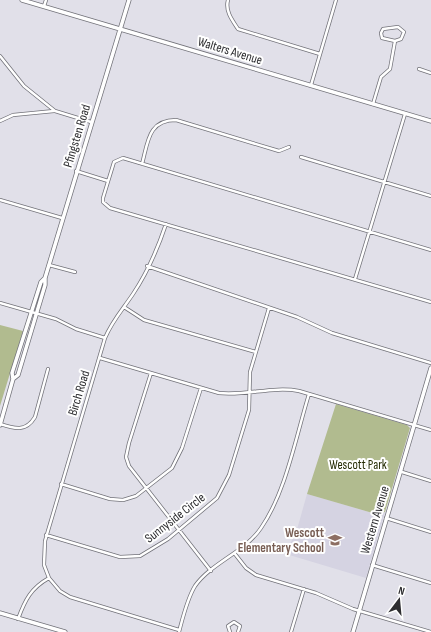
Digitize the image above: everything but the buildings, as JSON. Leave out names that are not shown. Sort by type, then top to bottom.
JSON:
[{"type":"main road","name":"Walters Avenue","points":[[22,0],[431,121]]},
{"type":"main road","name":"Pfingsten Road","points":[[13,379],[18,375],[29,341],[45,285],[48,265],[129,0]]},
{"type":"main road","name":"Pfingsten Road","points":[[0,425],[13,379],[12,373],[40,282],[45,278]]},
{"type":"main road","points":[[23,340],[29,341]]},
{"type":"main road","name":"Western Avenue","points":[[353,632],[399,475],[402,472],[431,368]]},
{"type":"main road","points":[[0,613],[65,632]]},
{"type":"street","points":[[44,6],[46,0]]},
{"type":"street","points":[[228,0],[227,6],[231,20],[238,29],[320,54]]},
{"type":"street","points":[[311,85],[336,0]]},
{"type":"street","points":[[393,27],[401,29],[404,32],[403,36],[401,39],[395,41],[382,38],[381,33],[383,29],[393,27]]},
{"type":"street","points":[[373,104],[381,77],[390,69],[395,41]]},
{"type":"street","points":[[0,56],[24,86],[55,111],[91,122]]},
{"type":"street","points":[[419,69],[431,73]]},
{"type":"street","points":[[0,121],[13,115],[55,111]]},
{"type":"street","points":[[355,279],[405,114]]},
{"type":"street","points":[[142,164],[151,132],[162,121],[169,120],[176,120],[279,151],[289,147]]},
{"type":"street","points":[[301,157],[431,196]]},
{"type":"street","points":[[431,250],[123,158],[114,162],[103,202],[110,208],[431,302]]},
{"type":"street","points":[[76,171],[108,181]]},
{"type":"street","points":[[0,200],[62,218]]},
{"type":"street","name":"Birch Road","points":[[49,578],[44,565],[43,556],[46,535],[105,338],[113,320],[134,293],[148,266],[166,224]]},
{"type":"street","points":[[48,265],[76,272]]},
{"type":"street","points":[[148,266],[297,317],[332,333],[431,363]]},
{"type":"street","points":[[0,303],[56,319],[76,329],[105,338]]},
{"type":"street","points":[[124,307],[144,320],[256,352]]},
{"type":"street","name":"Sunnyside Circle","points":[[46,535],[120,557],[140,556],[149,552],[217,498],[230,475],[249,410],[250,372],[269,308]]},
{"type":"street","points":[[100,358],[225,394],[291,390],[431,430]]},
{"type":"street","points":[[0,425],[25,429],[31,424],[35,417],[48,370]]},
{"type":"street","points":[[151,373],[128,443],[126,457],[129,466],[211,571]]},
{"type":"street","points":[[61,484],[110,499],[123,500],[136,496],[172,468],[182,448],[201,388]]},
{"type":"street","points":[[18,619],[31,590],[49,578],[60,591],[70,597],[179,631],[190,598],[196,586],[211,571],[235,554],[260,530],[274,506],[309,394]]},
{"type":"street","points":[[402,472],[431,481]]},
{"type":"street","points":[[386,518],[431,532]]},
{"type":"street","points":[[235,554],[246,568],[256,575],[304,589],[360,611],[431,632]]},
{"type":"street","points":[[372,565],[431,583]]},
{"type":"street","points":[[291,632],[304,589]]},
{"type":"street","points":[[230,632],[228,626],[234,622],[240,626],[238,632]]},
{"type":"shaded area","name":"Wescott Elementary School","points":[[307,494],[376,514],[385,512],[366,578],[286,554],[298,526]]},
{"type":"green space","points":[[0,325],[23,331],[0,406]]},
{"type":"green space","name":"Wescott Park","points":[[336,404],[407,425],[410,428],[385,512],[376,514],[307,494]]},
{"type":"place","name":"Wescott Elementary School","points":[[335,540]]}]
